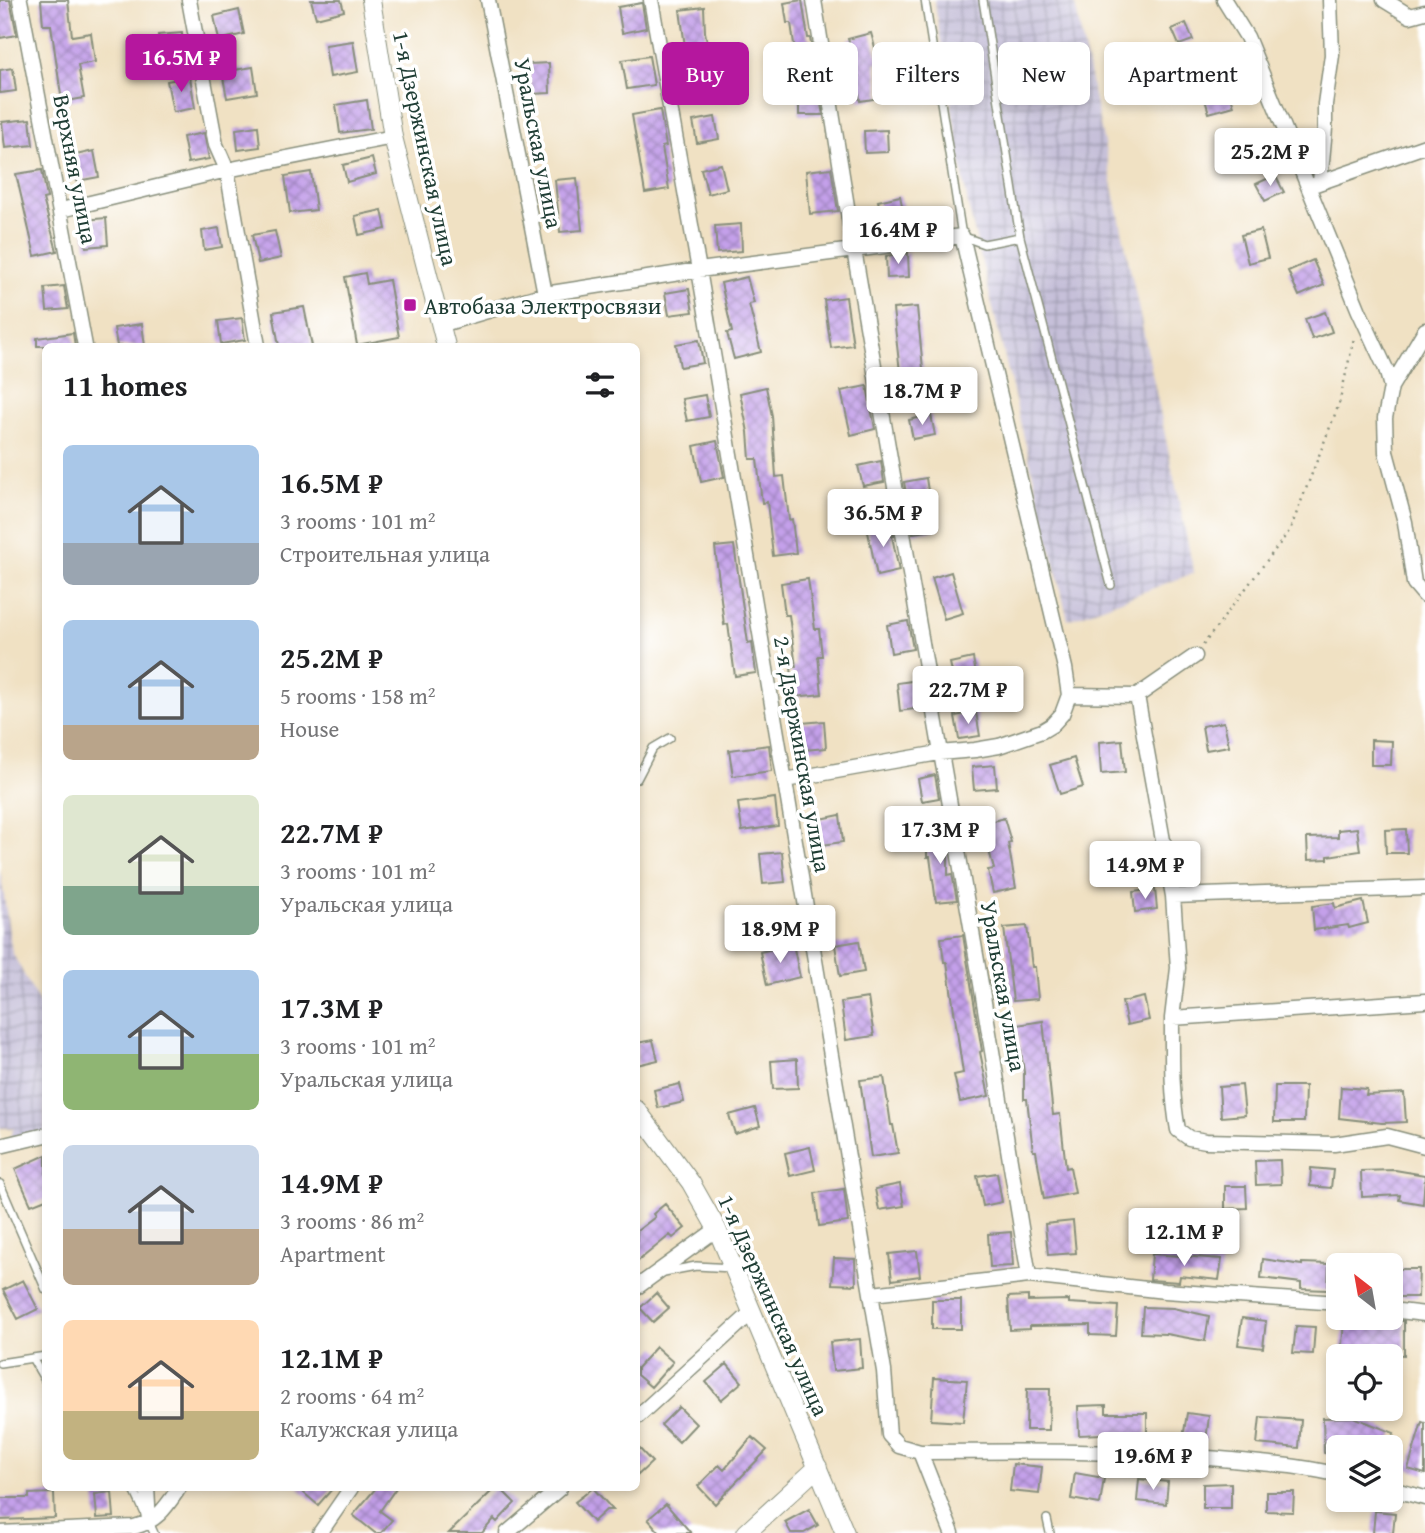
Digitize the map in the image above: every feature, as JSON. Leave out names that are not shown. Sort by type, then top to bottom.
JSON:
[{"type":"street","name":"Верхняя улица","points":[[20,0],[84,343]]},
{"type":"street","points":[[189,0],[216,145],[227,170],[256,343]]},
{"type":"street","name":"1-я Дзержинская улица","points":[[371,0],[393,137],[445,343]]},
{"type":"street","name":"Уральская улица","points":[[488,0],[545,294]]},
{"type":"street","name":"2-я Дзержинская улица","points":[[651,0],[872,1294],[884,1371],[889,1434],[899,1446],[920,1452]]},
{"type":"street","name":"Уральская улица","points":[[814,0],[1029,1276]]},
{"type":"street","points":[[1224,0],[1247,37],[1315,184],[1359,311],[1386,369],[1391,387]]},
{"type":"street","points":[[1315,184],[1325,128],[1325,104],[1332,55],[1331,0]]},
{"type":"street","points":[[1384,0],[1410,16],[1425,12]]},
{"type":"street","points":[[61,210],[227,170],[393,137]]},
{"type":"street","points":[[1315,184],[1425,146]]},
{"type":"street","points":[[440,326],[545,294],[699,270],[962,236],[1065,667],[1069,695],[1062,714],[1052,725],[999,746],[939,753],[785,780]]},
{"type":"street","points":[[1425,330],[1391,387],[1385,418],[1386,452],[1405,522],[1414,583],[1425,596]]},
{"type":"street","points":[[1069,695],[1138,696],[1195,656]]},
{"type":"street","points":[[1138,696],[1173,896],[1178,968],[1172,1018],[1172,1075],[1178,1130],[1189,1138],[1206,1142],[1334,1144],[1387,1136],[1425,1146]]},
{"type":"street","points":[[1173,896],[1425,888]]},
{"type":"street","points":[[1172,1018],[1425,1001]]},
{"type":"street","name":"1-я Дзержинская улица","points":[[640,1114],[691,1183],[717,1228],[845,1533]]},
{"type":"street","points":[[0,1146],[42,1136]]},
{"type":"street","points":[[640,1285],[717,1228]]},
{"type":"street","points":[[872,1294],[1029,1276],[1165,1291],[1326,1302]]},
{"type":"street","points":[[640,1415],[751,1312]]},
{"type":"street","points":[[1404,1312],[1425,1314]]},
{"type":"street","points":[[953,1533],[920,1452],[1074,1451],[1179,1455],[1326,1471]]},
{"type":"street","points":[[746,1533],[818,1467]]},
{"type":"street","points":[[147,1491],[151,1528]]},
{"type":"street","points":[[151,1528],[177,1491]]},
{"type":"street","points":[[320,1533],[349,1491]]},
{"type":"street","points":[[507,1533],[556,1491]]},
{"type":"street","points":[[1403,1492],[1425,1498]]},
{"type":"street","points":[[0,1533],[151,1528]]},
{"type":"lane","points":[[925,0],[962,236],[984,244],[1020,236]]},
{"type":"lane","points":[[983,0],[1020,236],[1111,584]]},
{"type":"lane","points":[[640,773],[653,748],[670,737]]},
{"type":"lane","points":[[0,1184],[42,1281]]},
{"type":"lane","points":[[656,1273],[696,1266],[733,1268]]},
{"type":"lane","points":[[0,1363],[42,1357]]},
{"type":"lane","points":[[32,1358],[42,1377]]},
{"type":"lane","points":[[134,1491],[151,1528]]},
{"type":"lane","points":[[1047,1519],[1051,1533]]},
{"type":"path","points":[[1195,656],[1290,530],[1339,404],[1359,311]]},
{"type":"shaded area","points":[[934,0],[1074,0],[1083,42],[998,42],[998,105],[1090,105],[1090,76],[1194,573],[1068,620],[968,205],[951,105],[984,105],[984,42],[941,42]]},
{"type":"shaded area","points":[[0,869],[12,952],[42,1008],[42,1139],[4,1150],[14,1128],[0,1128]]},
{"type":"building","points":[[0,0],[10,0],[17,35],[0,38]]},
{"type":"building","points":[[41,0],[68,0],[72,36],[91,33],[95,62],[78,65],[84,98],[62,102],[51,25],[43,25]]},
{"type":"building","points":[[311,0],[341,0],[344,11],[316,18]]},
{"type":"building","points":[[802,0],[811,42],[794,42],[784,3]]},
{"type":"building","points":[[642,3],[646,28],[622,33],[618,7]]},
{"type":"building","points":[[704,7],[707,42],[684,42],[680,10]]},
{"type":"building","points":[[239,10],[244,34],[219,40],[214,16]]},
{"type":"building","points":[[1186,23],[1193,40],[1178,42],[1172,29]]},
{"type":"building","points":[[182,33],[183,52],[160,53],[158,35]]},
{"type":"building","points":[[871,33],[873,42],[872,99],[860,101],[858,42],[849,42],[848,39]]},
{"type":"building","points":[[353,41],[358,72],[330,77],[325,45]]},
{"type":"building","points":[[649,56],[654,85],[627,89],[622,60]]},
{"type":"building","points":[[549,63],[550,93],[531,94],[529,64]]},
{"type":"building","points":[[253,67],[257,93],[227,98],[222,72]]},
{"type":"building","points":[[13,68],[16,91],[0,93],[0,70]]},
{"type":"building","points":[[190,77],[195,108],[173,112],[167,81]]},
{"type":"building","points":[[367,100],[371,129],[340,133],[336,105]]},
{"type":"building","points":[[799,105],[821,105],[823,115],[799,115]]},
{"type":"building","points":[[1207,105],[1234,105],[1234,106],[1209,113]]},
{"type":"building","points":[[660,110],[666,146],[662,147],[669,189],[645,193],[632,115]]},
{"type":"building","points":[[715,117],[719,139],[697,143],[693,121]]},
{"type":"building","points":[[30,119],[33,145],[5,148],[2,122]]},
{"type":"building","points":[[258,126],[260,147],[238,150],[236,129]]},
{"type":"building","points":[[887,130],[888,152],[865,153],[864,131]]},
{"type":"building","points":[[1250,131],[1260,154],[1235,164],[1226,141]]},
{"type":"building","points":[[204,133],[209,159],[188,163],[183,137]]},
{"type":"building","points":[[94,151],[99,177],[77,181],[71,156]]},
{"type":"building","points":[[372,158],[376,174],[347,182],[343,165]]},
{"type":"building","points":[[721,164],[727,189],[708,194],[701,169]]},
{"type":"building","points":[[831,168],[838,211],[810,214],[806,171]]},
{"type":"building","points":[[42,170],[47,198],[43,199],[57,251],[35,256],[16,174]]},
{"type":"building","points":[[311,172],[316,210],[290,213],[285,176]]},
{"type":"building","points":[[1275,175],[1284,192],[1265,201],[1256,184]]},
{"type":"building","points":[[577,178],[582,230],[560,232],[555,180]]},
{"type":"building","points":[[900,196],[905,219],[884,224],[878,201]]},
{"type":"building","points":[[382,210],[386,229],[359,235],[355,216]]},
{"type":"building","points":[[106,218],[108,245],[86,247],[84,220]]},
{"type":"building","points":[[741,224],[742,251],[717,253],[715,226]]},
{"type":"building","points":[[219,228],[222,247],[204,250],[202,231]]},
{"type":"building","points":[[1261,230],[1268,258],[1248,263],[1241,235]]},
{"type":"building","points":[[275,231],[281,258],[258,263],[252,235]]},
{"type":"building","points":[[908,253],[909,277],[887,278],[886,256]]},
{"type":"building","points":[[1313,260],[1324,285],[1299,296],[1288,271]]},
{"type":"building","points":[[365,273],[367,284],[389,280],[399,337],[357,343],[345,277]]},
{"type":"building","points":[[747,277],[754,303],[749,304],[761,352],[734,359],[727,333],[732,332],[721,283]]},
{"type":"building","points":[[64,286],[68,309],[47,311],[45,288]]},
{"type":"building","points":[[689,289],[693,312],[669,315],[665,293]]},
{"type":"building","points":[[846,297],[853,345],[831,348],[824,300]]},
{"type":"building","points":[[304,307],[311,343],[278,343],[273,312]]},
{"type":"building","points":[[917,307],[924,379],[901,381],[893,309]]},
{"type":"building","points":[[1325,312],[1332,332],[1312,339],[1305,319]]},
{"type":"building","points":[[242,318],[245,340],[221,343],[218,321]]},
{"type":"building","points":[[142,324],[145,343],[116,343],[114,328]]},
{"type":"building","points":[[73,333],[75,343],[42,343],[42,346],[37,346],[37,338]]},
{"type":"building","points":[[699,340],[703,363],[680,367],[676,344]]},
{"type":"building","points":[[867,386],[875,429],[851,435],[841,391]]},
{"type":"building","points":[[766,387],[772,416],[776,477],[784,476],[796,553],[773,556],[767,502],[762,503],[757,459],[750,459],[740,393]]},
{"type":"building","points":[[705,395],[709,417],[687,421],[682,399]]},
{"type":"building","points":[[931,415],[935,435],[913,439],[909,420]]},
{"type":"building","points":[[717,441],[724,477],[701,482],[694,446]]},
{"type":"building","points":[[881,461],[884,482],[863,486],[858,466]]},
{"type":"building","points":[[926,478],[934,530],[913,533],[904,482]]},
{"type":"building","points":[[891,522],[899,571],[877,576],[867,527]]},
{"type":"building","points":[[734,545],[748,643],[752,642],[756,673],[735,676],[728,624],[724,625],[715,547]]},
{"type":"building","points":[[951,572],[963,613],[944,619],[932,578]]},
{"type":"building","points":[[808,579],[815,629],[819,629],[822,656],[818,656],[822,694],[794,697],[791,667],[796,667],[789,615],[785,615],[781,583]]},
{"type":"building","points":[[908,621],[913,649],[891,653],[887,625]]},
{"type":"building","points":[[973,658],[977,680],[955,685],[950,663]]},
{"type":"building","points":[[919,680],[923,708],[900,711],[897,683]]},
{"type":"building","points":[[976,712],[980,736],[959,739],[955,716]]},
{"type":"building","points":[[824,721],[826,748],[804,750],[802,723]]},
{"type":"building","points":[[1224,722],[1229,746],[1206,750],[1202,726]]},
{"type":"building","points":[[1122,740],[1125,772],[1101,774],[1099,742]]},
{"type":"building","points":[[1371,740],[1392,741],[1391,765],[1371,765]]},
{"type":"building","points":[[769,745],[772,771],[733,776],[729,750]]},
{"type":"building","points":[[1074,758],[1083,787],[1060,794],[1050,765]]},
{"type":"building","points":[[995,765],[997,788],[974,790],[972,767]]},
{"type":"building","points":[[935,775],[939,798],[922,801],[918,779]]},
{"type":"building","points":[[775,798],[778,826],[742,831],[738,803]]},
{"type":"building","points":[[840,815],[843,842],[822,845],[816,820]]},
{"type":"building","points":[[1004,818],[1011,842],[1008,843],[1016,888],[993,893],[988,870],[994,869],[982,824]]},
{"type":"building","points":[[1357,828],[1360,851],[1328,856],[1328,859],[1308,860],[1307,838],[1338,837],[1338,830]]},
{"type":"building","points":[[944,829],[948,875],[952,874],[957,900],[936,902],[930,857],[927,857],[927,830]]},
{"type":"building","points":[[1406,829],[1407,853],[1386,853],[1385,830]]},
{"type":"building","points":[[782,852],[785,882],[763,884],[760,854]]},
{"type":"building","points":[[1155,889],[1157,909],[1135,912],[1133,892]]},
{"type":"building","points":[[1363,901],[1368,923],[1349,928],[1348,925],[1314,930],[1312,906],[1334,903],[1335,908]]},
{"type":"building","points":[[1027,926],[1038,999],[1013,1001],[1004,928]]},
{"type":"building","points":[[963,935],[989,1096],[960,1102],[954,1075],[963,1073],[941,938]]},
{"type":"building","points":[[859,941],[864,972],[840,976],[835,945]]},
{"type":"building","points":[[793,944],[800,977],[767,985],[760,952]]},
{"type":"building","points":[[1144,997],[1149,1020],[1127,1025],[1122,1002]]},
{"type":"building","points":[[868,998],[874,1036],[846,1040],[841,1002]]},
{"type":"building","points":[[1043,1021],[1053,1115],[1060,1114],[1066,1168],[1070,1167],[1075,1193],[1044,1199],[1036,1151],[1033,1151],[1027,1099],[1024,1099],[1024,1072],[1017,1025]]},
{"type":"building","points":[[653,1040],[658,1060],[640,1064],[640,1042]]},
{"type":"building","points":[[797,1059],[798,1088],[773,1089],[771,1061]]},
{"type":"building","points":[[884,1077],[898,1153],[871,1157],[860,1080]]},
{"type":"building","points":[[680,1084],[684,1102],[658,1108],[654,1090]]},
{"type":"building","points":[[1242,1085],[1245,1115],[1221,1117],[1219,1087]]},
{"type":"building","points":[[1275,1086],[1305,1086],[1304,1122],[1274,1122]]},
{"type":"building","points":[[1341,1087],[1367,1089],[1366,1095],[1404,1093],[1406,1122],[1382,1123],[1339,1118]]},
{"type":"building","points":[[755,1108],[760,1126],[735,1134],[729,1115]]},
{"type":"building","points":[[810,1147],[815,1170],[790,1176],[785,1153]]},
{"type":"building","points":[[42,1157],[42,1201],[31,1205],[15,1169]]},
{"type":"building","points":[[1280,1160],[1281,1184],[1256,1185],[1255,1161]]},
{"type":"building","points":[[1311,1168],[1333,1170],[1331,1188],[1310,1186]]},
{"type":"building","points":[[1395,1170],[1425,1175],[1423,1204],[1399,1200],[1400,1195],[1362,1197],[1361,1171]]},
{"type":"building","points":[[997,1173],[1002,1202],[983,1206],[977,1176]]},
{"type":"building","points":[[900,1184],[904,1206],[879,1210],[875,1189]]},
{"type":"building","points":[[1225,1186],[1246,1186],[1247,1208],[1225,1209]]},
{"type":"building","points":[[844,1189],[848,1222],[819,1226],[815,1193]]},
{"type":"building","points":[[665,1204],[685,1228],[673,1238],[670,1235],[640,1260],[640,1229],[655,1217],[653,1214]]},
{"type":"building","points":[[1073,1221],[1076,1253],[1048,1255],[1045,1224]]},
{"type":"building","points":[[1011,1232],[1013,1266],[990,1267],[988,1234]]},
{"type":"building","points":[[917,1251],[920,1276],[892,1280],[889,1254]]},
{"type":"building","points":[[1152,1254],[1222,1259],[1219,1280],[1180,1276],[1179,1282],[1150,1280]]},
{"type":"building","points":[[834,1258],[855,1259],[856,1285],[832,1284]]},
{"type":"building","points":[[1263,1259],[1302,1265],[1326,1264],[1326,1290],[1301,1289],[1301,1283],[1261,1278]]},
{"type":"building","points":[[1404,1269],[1419,1269],[1418,1297],[1404,1297]]},
{"type":"building","points":[[23,1280],[38,1309],[18,1319],[3,1290]]},
{"type":"building","points":[[656,1293],[669,1308],[653,1322],[640,1308]]},
{"type":"building","points":[[1028,1296],[1028,1301],[1069,1300],[1069,1303],[1118,1306],[1116,1336],[1090,1335],[1090,1325],[1030,1326],[1030,1329],[1010,1330],[1008,1297]]},
{"type":"building","points":[[932,1300],[961,1300],[961,1329],[932,1329]]},
{"type":"building","points":[[1143,1307],[1173,1308],[1209,1316],[1205,1341],[1166,1334],[1141,1333]]},
{"type":"building","points":[[1242,1318],[1266,1321],[1263,1348],[1238,1345]]},
{"type":"building","points":[[1296,1326],[1315,1327],[1313,1354],[1293,1353]]},
{"type":"building","points":[[1343,1330],[1404,1330],[1404,1355],[1403,1344],[1342,1344]]},
{"type":"building","points":[[860,1339],[862,1368],[833,1371],[830,1342]]},
{"type":"building","points":[[656,1347],[673,1362],[651,1387],[640,1378],[640,1365]]},
{"type":"building","points":[[727,1364],[742,1382],[721,1400],[706,1382]]},
{"type":"building","points":[[934,1378],[967,1380],[963,1422],[931,1420]]},
{"type":"building","points":[[1027,1389],[1050,1389],[1049,1430],[1026,1430]]},
{"type":"building","points":[[1106,1405],[1106,1413],[1147,1413],[1147,1439],[1125,1439],[1126,1433],[1079,1435],[1078,1406]]},
{"type":"building","points":[[679,1407],[696,1424],[679,1442],[661,1425]]},
{"type":"building","points":[[1187,1413],[1209,1416],[1206,1441],[1183,1438]]},
{"type":"building","points":[[1260,1417],[1301,1420],[1299,1448],[1257,1444]]},
{"type":"building","points":[[1323,1418],[1326,1418],[1326,1421],[1363,1421],[1394,1433],[1326,1435],[1324,1453]]},
{"type":"building","points":[[1422,1422],[1425,1423],[1425,1474],[1408,1469]]},
{"type":"building","points":[[752,1437],[767,1450],[715,1504],[698,1486],[719,1465],[724,1470]]},
{"type":"building","points":[[640,1449],[652,1462],[640,1473]]},
{"type":"building","points":[[1013,1464],[1042,1467],[1039,1494],[1010,1491]]},
{"type":"building","points":[[1075,1473],[1104,1478],[1100,1504],[1071,1499]]},
{"type":"building","points":[[1139,1479],[1168,1482],[1166,1504],[1137,1501]]},
{"type":"building","points":[[1231,1483],[1231,1508],[1203,1508],[1203,1484]]},
{"type":"building","points":[[302,1491],[330,1491],[318,1505]]},
{"type":"building","points":[[373,1491],[394,1491],[380,1511],[392,1520],[381,1533],[375,1533],[353,1515]]},
{"type":"building","points":[[492,1491],[503,1491],[515,1503],[497,1522],[494,1519],[482,1533],[449,1533]]},
{"type":"building","points":[[589,1491],[596,1491],[613,1510],[606,1510],[593,1522],[575,1502]]},
{"type":"building","points":[[112,1492],[114,1517],[97,1518],[95,1494]]},
{"type":"building","points":[[1266,1492],[1294,1492],[1293,1512],[1266,1511]]},
{"type":"building","points":[[54,1493],[55,1518],[0,1520],[0,1498],[29,1498],[29,1494]]},
{"type":"building","points":[[666,1504],[691,1533],[660,1533],[648,1519]]},
{"type":"building","points":[[809,1509],[818,1525],[804,1533],[791,1533],[785,1522]]},
{"type":"building","points":[[1375,1512],[1395,1513],[1393,1533],[1373,1533]]},
{"type":"place","name":"Автобаза Электросвязи","points":[[410,305]]}]
